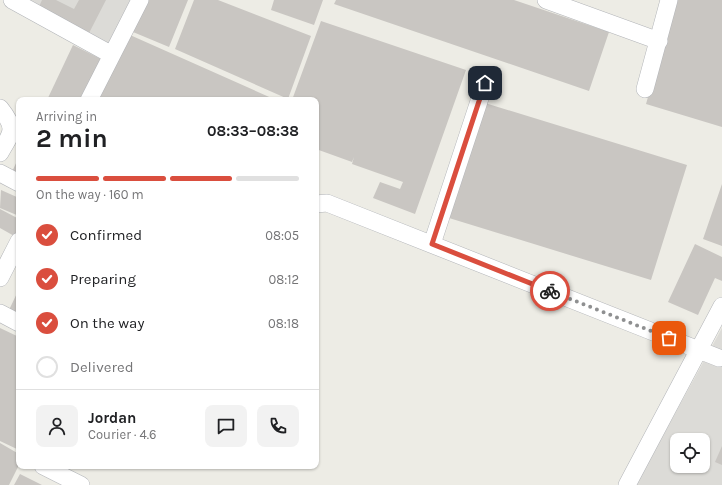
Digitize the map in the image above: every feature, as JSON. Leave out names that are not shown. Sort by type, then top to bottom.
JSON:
[{"type":"street","points":[[0,5],[3,0]]},
{"type":"street","points":[[12,0],[112,55]]},
{"type":"street","points":[[91,97],[140,0]]},
{"type":"street","points":[[546,0],[659,41]]},
{"type":"street","points":[[646,89],[659,41],[661,26],[669,0]]},
{"type":"street","points":[[432,244],[485,83]]},
{"type":"street","points":[[0,108],[11,123],[11,132],[0,154]]},
{"type":"street","points":[[0,173],[16,181]]},
{"type":"street","points":[[319,204],[327,203],[719,358]]},
{"type":"street","points":[[2,271],[16,245]]},
{"type":"street","points":[[626,485],[722,306]]},
{"type":"street","points":[[0,313],[16,321]]},
{"type":"street","points":[[49,469],[80,485]]},
{"type":"shaded area","points":[[17,0],[131,0],[108,49]]},
{"type":"shaded area","points":[[722,328],[722,485],[636,485]]},
{"type":"building","points":[[42,0],[56,0],[74,9],[79,0],[106,0],[87,37],[37,11]]},
{"type":"building","points":[[146,0],[188,0],[169,47],[133,32]]},
{"type":"building","points":[[194,0],[218,0],[311,36],[289,97],[283,97],[175,49]]},
{"type":"building","points":[[274,0],[323,0],[314,25],[271,10]]},
{"type":"building","points":[[336,0],[514,0],[609,32],[589,91],[334,4]]},
{"type":"building","points":[[676,0],[722,0],[722,127],[646,104]]},
{"type":"building","points":[[321,21],[466,70],[415,214],[373,198],[380,182],[400,189],[403,182],[352,164],[354,157],[352,162],[319,150],[319,97],[293,97]]},
{"type":"building","points":[[130,35],[269,97],[99,97]]},
{"type":"building","points":[[73,45],[101,59],[82,97],[48,97]]},
{"type":"building","points":[[485,103],[687,165],[651,280],[449,218]]},
{"type":"building","points":[[16,163],[16,179],[10,176]]},
{"type":"building","points":[[722,184],[722,246],[703,239]]},
{"type":"building","points":[[1,190],[16,197],[16,215],[0,208]]},
{"type":"building","points":[[0,209],[16,217],[16,237],[0,228]]},
{"type":"building","points":[[695,244],[722,257],[722,281],[715,278],[698,315],[668,302]]},
{"type":"building","points":[[16,295],[16,314],[9,310]]},
{"type":"building","points":[[0,328],[16,336],[16,449],[0,441]]},
{"type":"building","points":[[0,443],[16,452],[17,469],[9,485],[0,485]]},
{"type":"building","points":[[722,446],[722,465],[715,462]]},
{"type":"building","points":[[20,474],[42,485],[14,485]]},
{"type":"way so far","points":[[550,291],[669,338]]},
{"type":"route","points":[[485,83],[432,244],[550,291]]}]
